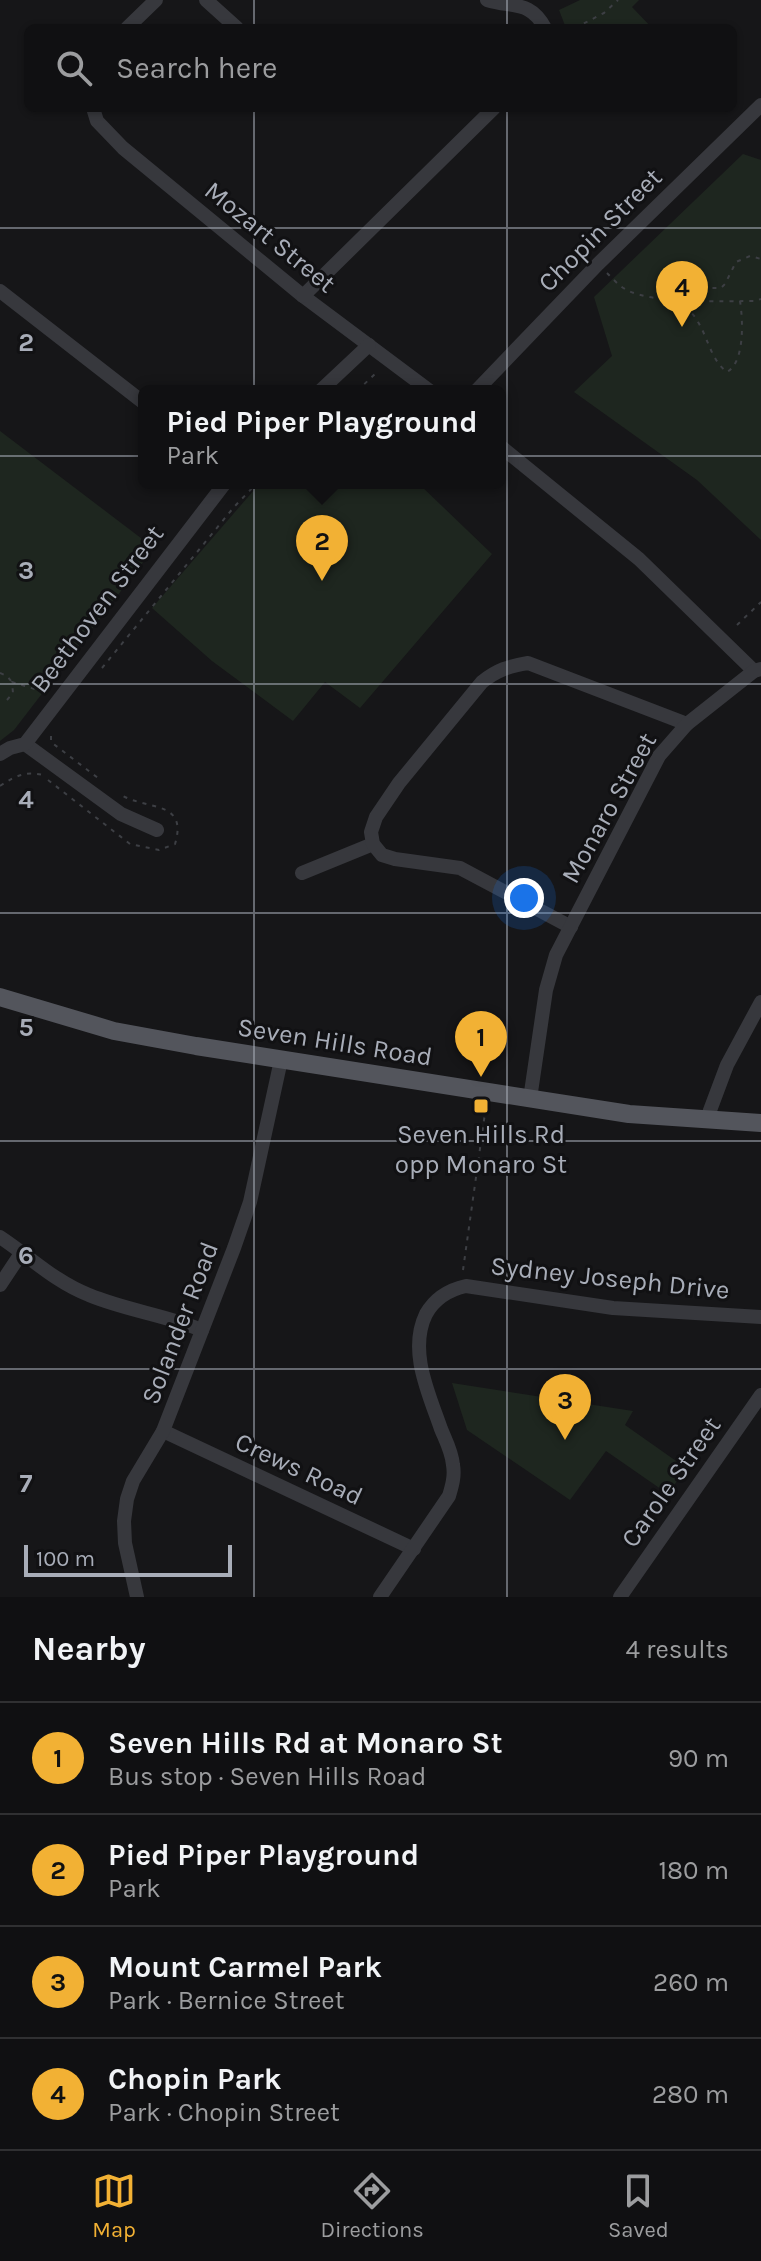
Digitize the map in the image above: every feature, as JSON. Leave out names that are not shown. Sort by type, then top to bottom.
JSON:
[{"type":"main road","name":"Seven Hills Road","points":[[0,997],[114,1031],[281,1060],[629,1114],[761,1123]]},
{"type":"street","points":[[131,24],[156,0]]},
{"type":"street","points":[[206,0],[233,24]]},
{"type":"street","points":[[487,0],[520,6],[538,15],[543,24]]},
{"type":"street","name":"Chopin Street","points":[[482,385],[598,264],[761,105]]},
{"type":"street","name":"Mozart Street","points":[[94,112],[97,121],[123,148],[303,296],[422,385]]},
{"type":"street","points":[[303,296],[490,112]]},
{"type":"street","points":[[0,291],[138,398]]},
{"type":"street","points":[[326,385],[369,345]]},
{"type":"street","points":[[506,451],[639,559],[758,670]]},
{"type":"street","name":"Beethoven Street","points":[[25,744],[220,489]]},
{"type":"street","points":[[571,927],[460,868],[382,855],[373,844],[371,832],[376,817],[399,783],[482,682],[510,666],[528,663],[687,724]]},
{"type":"street","name":"Monaro Street","points":[[530,1099],[546,990],[556,955],[659,756],[687,724],[758,670]]},
{"type":"street","points":[[0,754],[25,744],[121,814],[157,830]]},
{"type":"street","points":[[302,873],[373,844]]},
{"type":"street","points":[[706,1121],[727,1065],[761,1002]]},
{"type":"street","name":"Solander Road","points":[[137,1597],[125,1543],[127,1499],[133,1481],[163,1431],[186,1376],[250,1202],[281,1060]]},
{"type":"street","points":[[0,1237],[44,1270],[89,1295],[202,1330]]},
{"type":"street","points":[[0,1285],[22,1252]]},
{"type":"street","name":"Sydney Joseph Drive","points":[[457,1288],[466,1286],[613,1308],[761,1317]]},
{"type":"street","points":[[380,1597],[449,1496],[453,1481],[451,1453],[423,1374],[418,1344],[428,1311],[442,1295],[457,1288]]},
{"type":"street","name":"Carole Street","points":[[620,1597],[761,1395]]},
{"type":"street","name":"Crews Road","points":[[163,1431],[414,1549]]},
{"type":"path","points":[[583,24],[604,13],[618,0]]},
{"type":"path","points":[[675,299],[683,288],[721,288],[736,262],[750,256],[761,259]]},
{"type":"path","points":[[613,279],[626,290],[645,296],[740,301],[761,299]]},
{"type":"path","points":[[675,299],[697,319],[710,350],[727,372],[736,365],[739,352],[740,301]]},
{"type":"path","points":[[363,385],[375,374]]},
{"type":"path","points":[[103,668],[251,489]]},
{"type":"path","points":[[737,625],[761,602]]},
{"type":"path","points":[[0,673],[12,682],[48,694],[58,701]]},
{"type":"path","points":[[7,700],[13,693],[12,682]]},
{"type":"path","points":[[52,728],[51,742],[99,779]]},
{"type":"path","points":[[0,786],[20,774],[42,775],[130,844],[159,850],[175,844],[179,832],[177,820],[169,811],[123,797]]},
{"type":"path","points":[[457,1288],[485,1113]]},
{"type":"shaded area","points":[[580,0],[639,0],[632,7],[648,24],[564,24],[559,10]]},
{"type":"shaded area","points":[[743,154],[761,160],[761,540],[697,480],[574,392],[612,356],[594,297]]},
{"type":"shaded area","points":[[0,431],[154,548],[14,730],[0,741]]},
{"type":"shaded area","points":[[255,489],[424,489],[492,554],[360,708],[325,682],[293,721],[212,661],[152,608]]},
{"type":"shaded area","points":[[452,1383],[633,1411],[625,1425],[686,1468],[668,1494],[606,1451],[570,1500],[467,1430]]},
{"type":"place","name":"Chopin Park","points":[[682,327]]},
{"type":"place","name":"Pied Piper Playground","points":[[322,581]]},
{"type":"place","name":"Seven Hills Rd at Monaro St","points":[[481,1077]]},
{"type":"place","name":"Seven Hills Rd opp Monaro St","points":[[481,1106]]},
{"type":"place","name":"Mount Carmel Park","points":[[565,1440]]}]
